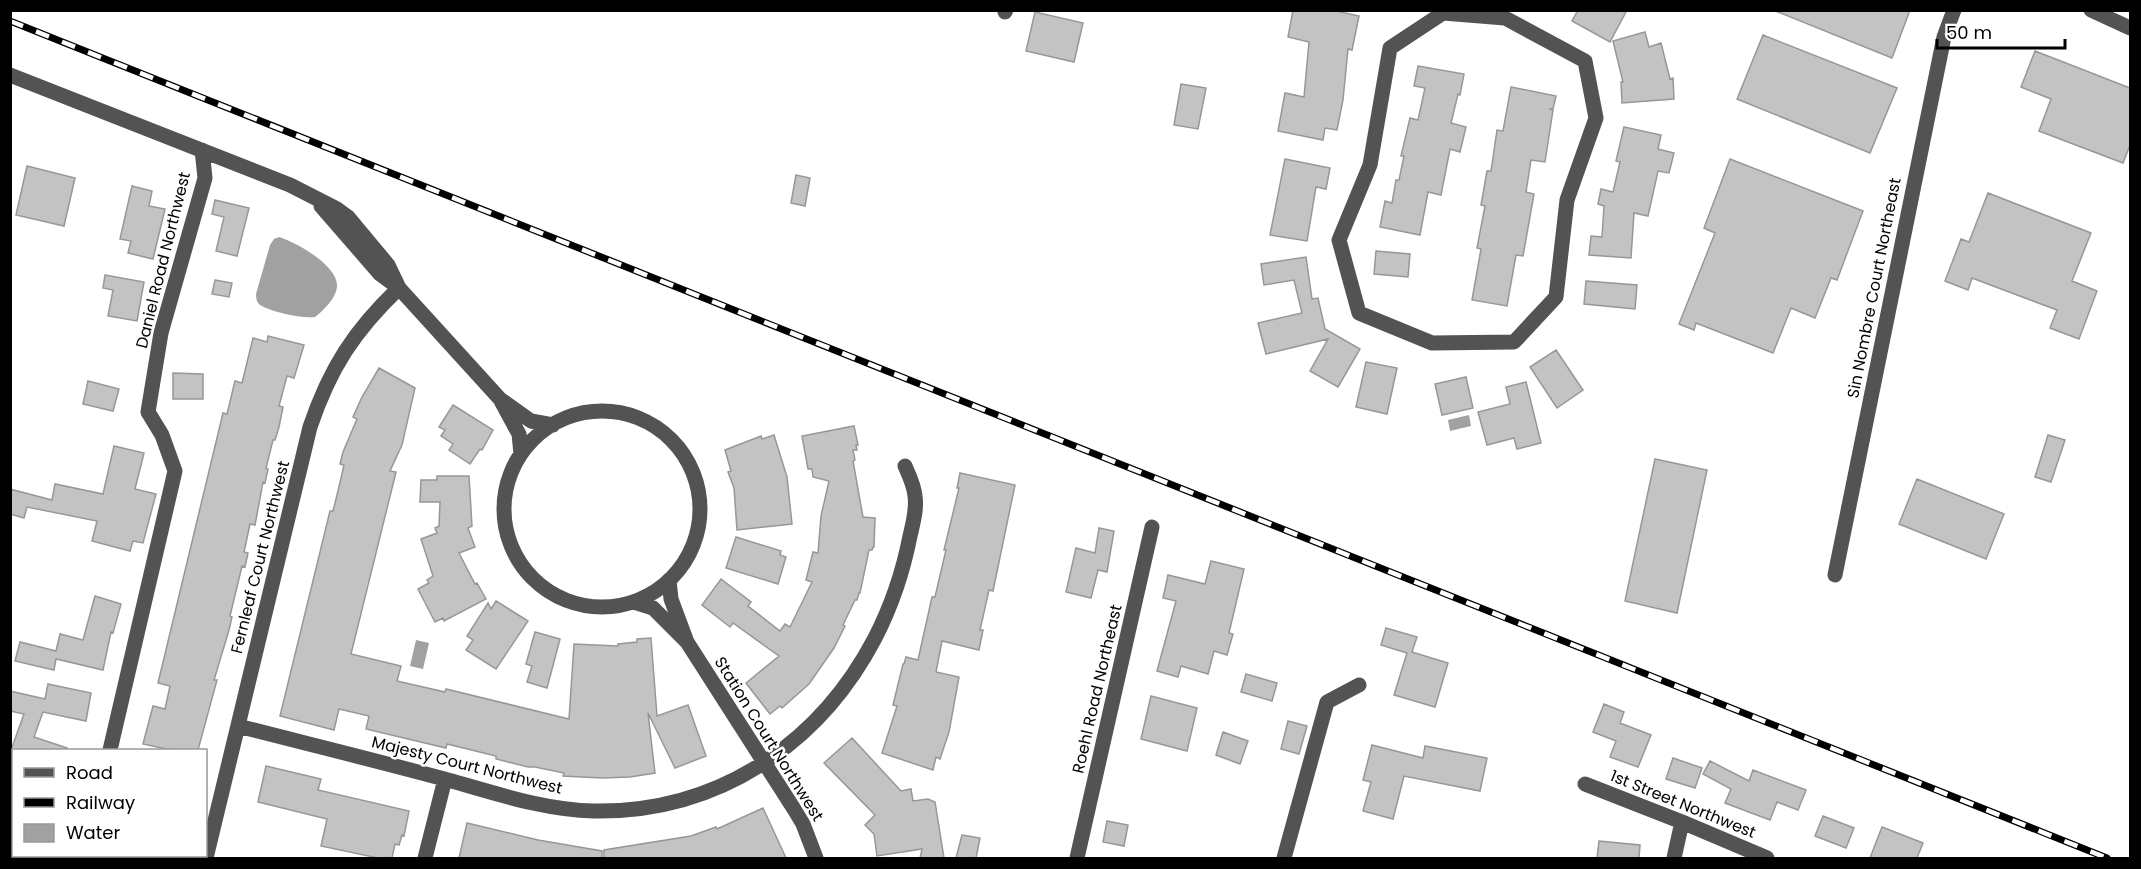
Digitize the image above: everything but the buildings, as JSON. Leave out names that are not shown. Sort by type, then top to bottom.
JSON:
[{"type":"street","name":"Sin Nombre Court Northeast","points":[[1835,574],[1944,37],[1954,10]]},
{"type":"street","points":[[2098,12],[2130,28]]},
{"type":"street","points":[[1443,13],[1505,14],[1585,61],[1596,118],[1567,200],[1556,297],[1514,342],[1432,343],[1359,312],[1339,240],[1370,165],[1390,48],[1443,13]]},
{"type":"street","points":[[10,75],[290,185],[337,209],[348,218],[388,265],[399,288],[500,399],[531,421],[553,425]]},
{"type":"street","name":"Daniel Road Northwest","points":[[110,749],[175,471],[162,435],[148,411],[161,333],[205,178],[202,150]]},
{"type":"street","name":"Fernleaf Court Northwest","points":[[207,854],[317,405],[336,363],[350,343],[378,308],[399,288]]},
{"type":"street","points":[[500,399],[519,434],[521,454]]},
{"type":"street","points":[[582,413],[621,414],[644,421],[658,429],[680,450],[689,464],[697,486],[699,525],[680,569],[651,594],[634,602],[609,607],[587,606],[547,590],[530,576],[518,558],[509,538],[505,517],[506,495],[521,454],[535,438],[553,425],[582,413]]},
{"type":"street","name":"Majesty Court Northwest","points":[[238,726],[543,805],[593,811],[618,810],[669,804],[700,795],[734,780],[791,744],[812,726],[851,679],[881,625],[904,568],[915,512],[912,481],[905,466]]},
{"type":"street","name":"Roehl Road Northeast","points":[[1077,858],[1152,527]]},
{"type":"street","name":"Station Court Northwest","points":[[669,580],[671,600],[687,642],[803,824],[816,858]]},
{"type":"street","name":"Station Court Northwest","points":[[634,602],[653,608],[687,642]]},
{"type":"street","points":[[1284,858],[1327,702],[1359,685]]},
{"type":"street","points":[[425,858],[445,779]]},
{"type":"street","name":"1st Street Northwest","points":[[1585,784],[1767,858]]},
{"type":"street","points":[[1674,858],[1682,822]]},
{"type":"water","points":[[279,237],[315,256],[324,263],[336,279],[337,287],[332,299],[315,317],[280,313],[262,306],[257,301],[256,294],[270,245],[274,239]]},
{"type":"water","points":[[1469,415],[1471,426],[1450,431],[1448,420]]},
{"type":"water","points":[[416,640],[429,643],[423,669],[410,666]]},
{"type":"railway","points":[[10,21],[2107,858]]}]
